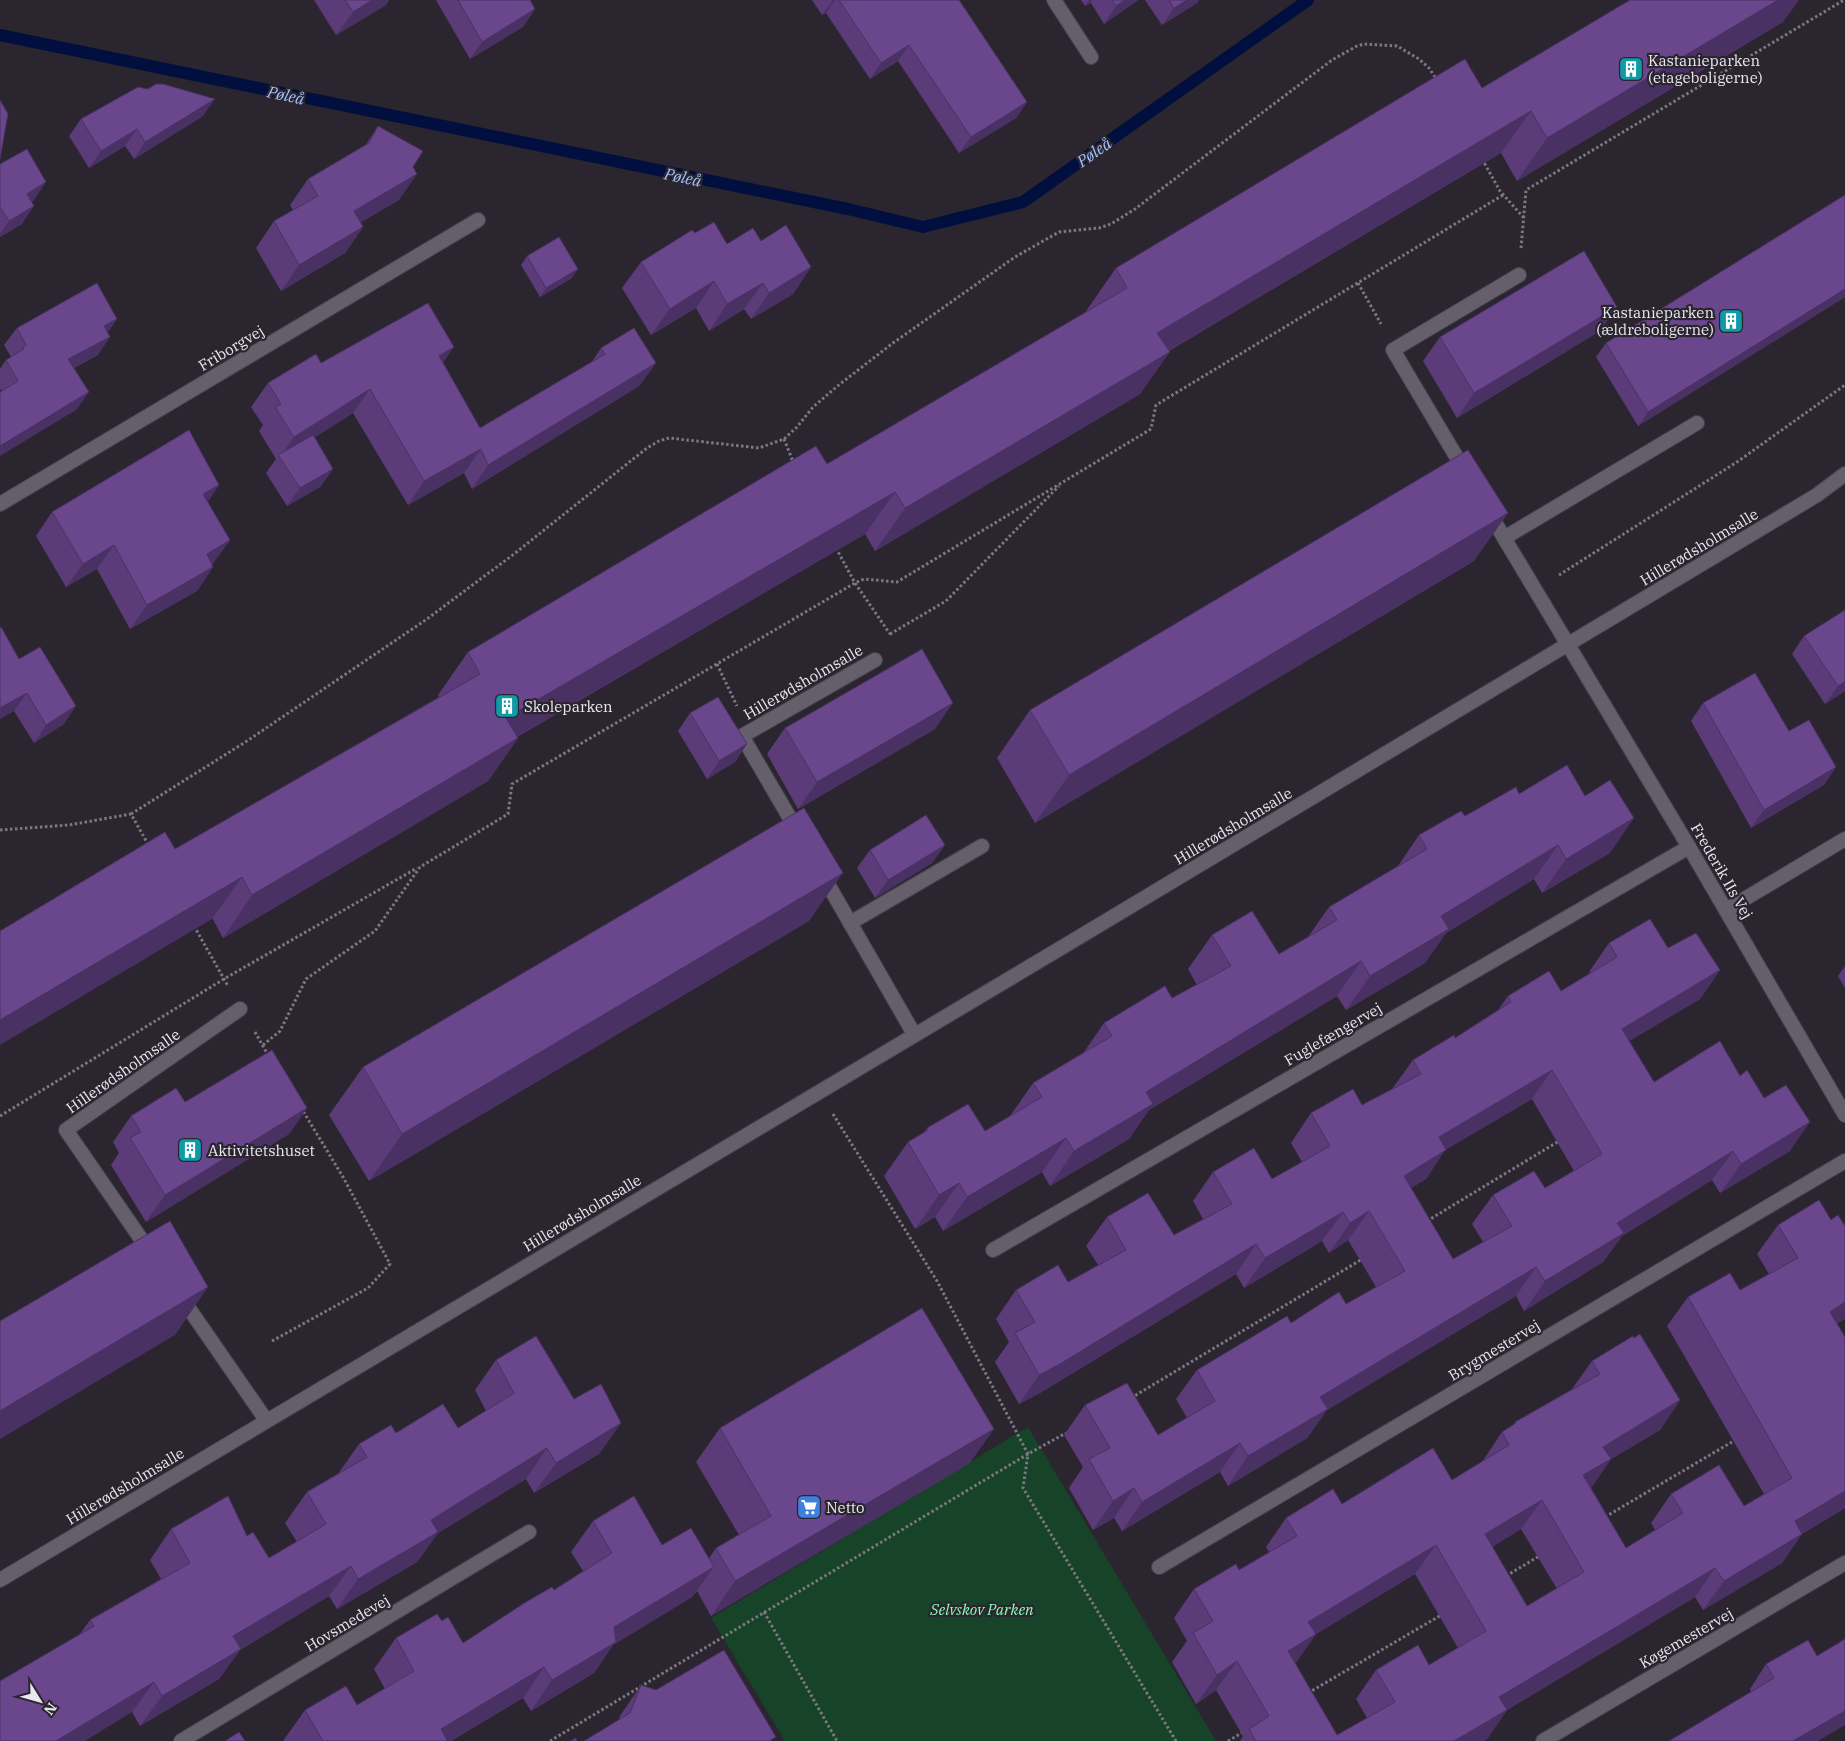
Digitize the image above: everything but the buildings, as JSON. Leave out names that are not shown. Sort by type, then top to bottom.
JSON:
[{"type":"street","points":[[1054,0],[1091,58]]},
{"type":"street","name":"Friborgvej","points":[[0,504],[478,220]]},
{"type":"street","points":[[1519,275],[1393,350],[1568,646]]},
{"type":"street","points":[[1504,538],[1697,423]]},
{"type":"street","name":"Hillerødsholmsalle","points":[[0,1580],[1568,646],[1808,500],[1845,474]]},
{"type":"street","name":"Frederik IIs Vej","points":[[1568,646],[1689,847],[1845,1115]]},
{"type":"street","name":"Hillerødsholmsalle","points":[[806,846],[742,736],[875,660]]},
{"type":"street","points":[[1726,910],[1845,840]]},
{"type":"street","points":[[850,923],[982,846]]},
{"type":"street","name":"Fuglefængervej","points":[[994,1250],[1689,847]]},
{"type":"street","points":[[816,864],[914,1034]]},
{"type":"street","name":"Hillerødsholmsalle","points":[[160,1267],[66,1130],[240,1009]]},
{"type":"street","name":"Brygmestervej","points":[[1159,1567],[1845,1161]]},
{"type":"street","points":[[172,1283],[266,1420]]},
{"type":"street","name":"Hovsmedevej","points":[[181,1741],[529,1532]]},
{"type":"street","name":"Køgemestervej","points":[[1543,1741],[1845,1563]]},
{"type":"path","points":[[1519,275],[1526,190],[1844,0]]},
{"type":"path","points":[[0,830],[68,825],[131,814],[308,700],[427,619],[514,554],[647,448],[659,441],[669,438],[759,448],[784,439],[797,427],[813,407],[840,384],[986,276],[1059,232],[1099,228],[1111,224],[1127,214],[1346,51],[1364,44],[1397,46],[1429,68],[1438,82]]},
{"type":"path","points":[[1479,153],[1504,195],[1524,218]]},
{"type":"path","points":[[0,1116],[224,979],[420,867],[508,814],[512,784],[855,583],[864,579],[897,582],[1151,429],[1156,405],[1504,195]]},
{"type":"path","points":[[1358,283],[1395,349]]},
{"type":"path","points":[[1535,590],[1737,462],[1845,386]]},
{"type":"path","points":[[784,439],[797,470]]},
{"type":"path","points":[[835,546],[855,583],[890,634],[946,601],[1062,482]]},
{"type":"path","name":"Hillerødsholmsalle","points":[[875,660],[890,634]]},
{"type":"path","points":[[717,664],[749,733]]},
{"type":"path","points":[[131,814],[154,854]]},
{"type":"path","points":[[263,1045],[280,1031],[306,979],[375,931],[420,867]]},
{"type":"path","points":[[191,921],[240,1009],[273,1061]]},
{"type":"path","points":[[819,1091],[937,1281],[1028,1454],[1023,1488],[1176,1741]]},
{"type":"path","points":[[272,1341],[368,1288],[390,1264],[343,1177],[303,1111]]},
{"type":"path","points":[[1422,1223],[1567,1137]]},
{"type":"path","points":[[1125,1401],[1371,1254]]},
{"type":"path","points":[[550,1741],[1028,1454],[1072,1430]]},
{"type":"path","points":[[1604,1518],[1741,1436]]},
{"type":"path","points":[[1502,1579],[1544,1553]]},
{"type":"path","points":[[1305,1695],[1450,1609]]},
{"type":"path","points":[[764,1612],[837,1741]]},
{"type":"path","points":[[1228,1741],[1245,1731]]},
{"type":"green space","name":"Selvskov Parken","points":[[1028,1427],[1216,1741],[785,1741],[711,1618]]},
{"type":"waterway","name":"Pøleå","points":[[0,35],[848,209],[923,227],[1023,202],[1308,0]]},
{"type":"place","name":"Kastanieparken (etageboligerne)","points":[[1631,69]]},
{"type":"place","name":"Kastanieparken (ældreboligerne)","points":[[1731,321]]},
{"type":"place","name":"Skoleparken","points":[[507,706]]},
{"type":"place","name":"Aktivitetshuset","points":[[190,1150]]},
{"type":"place","name":"Netto","points":[[809,1507]]}]
